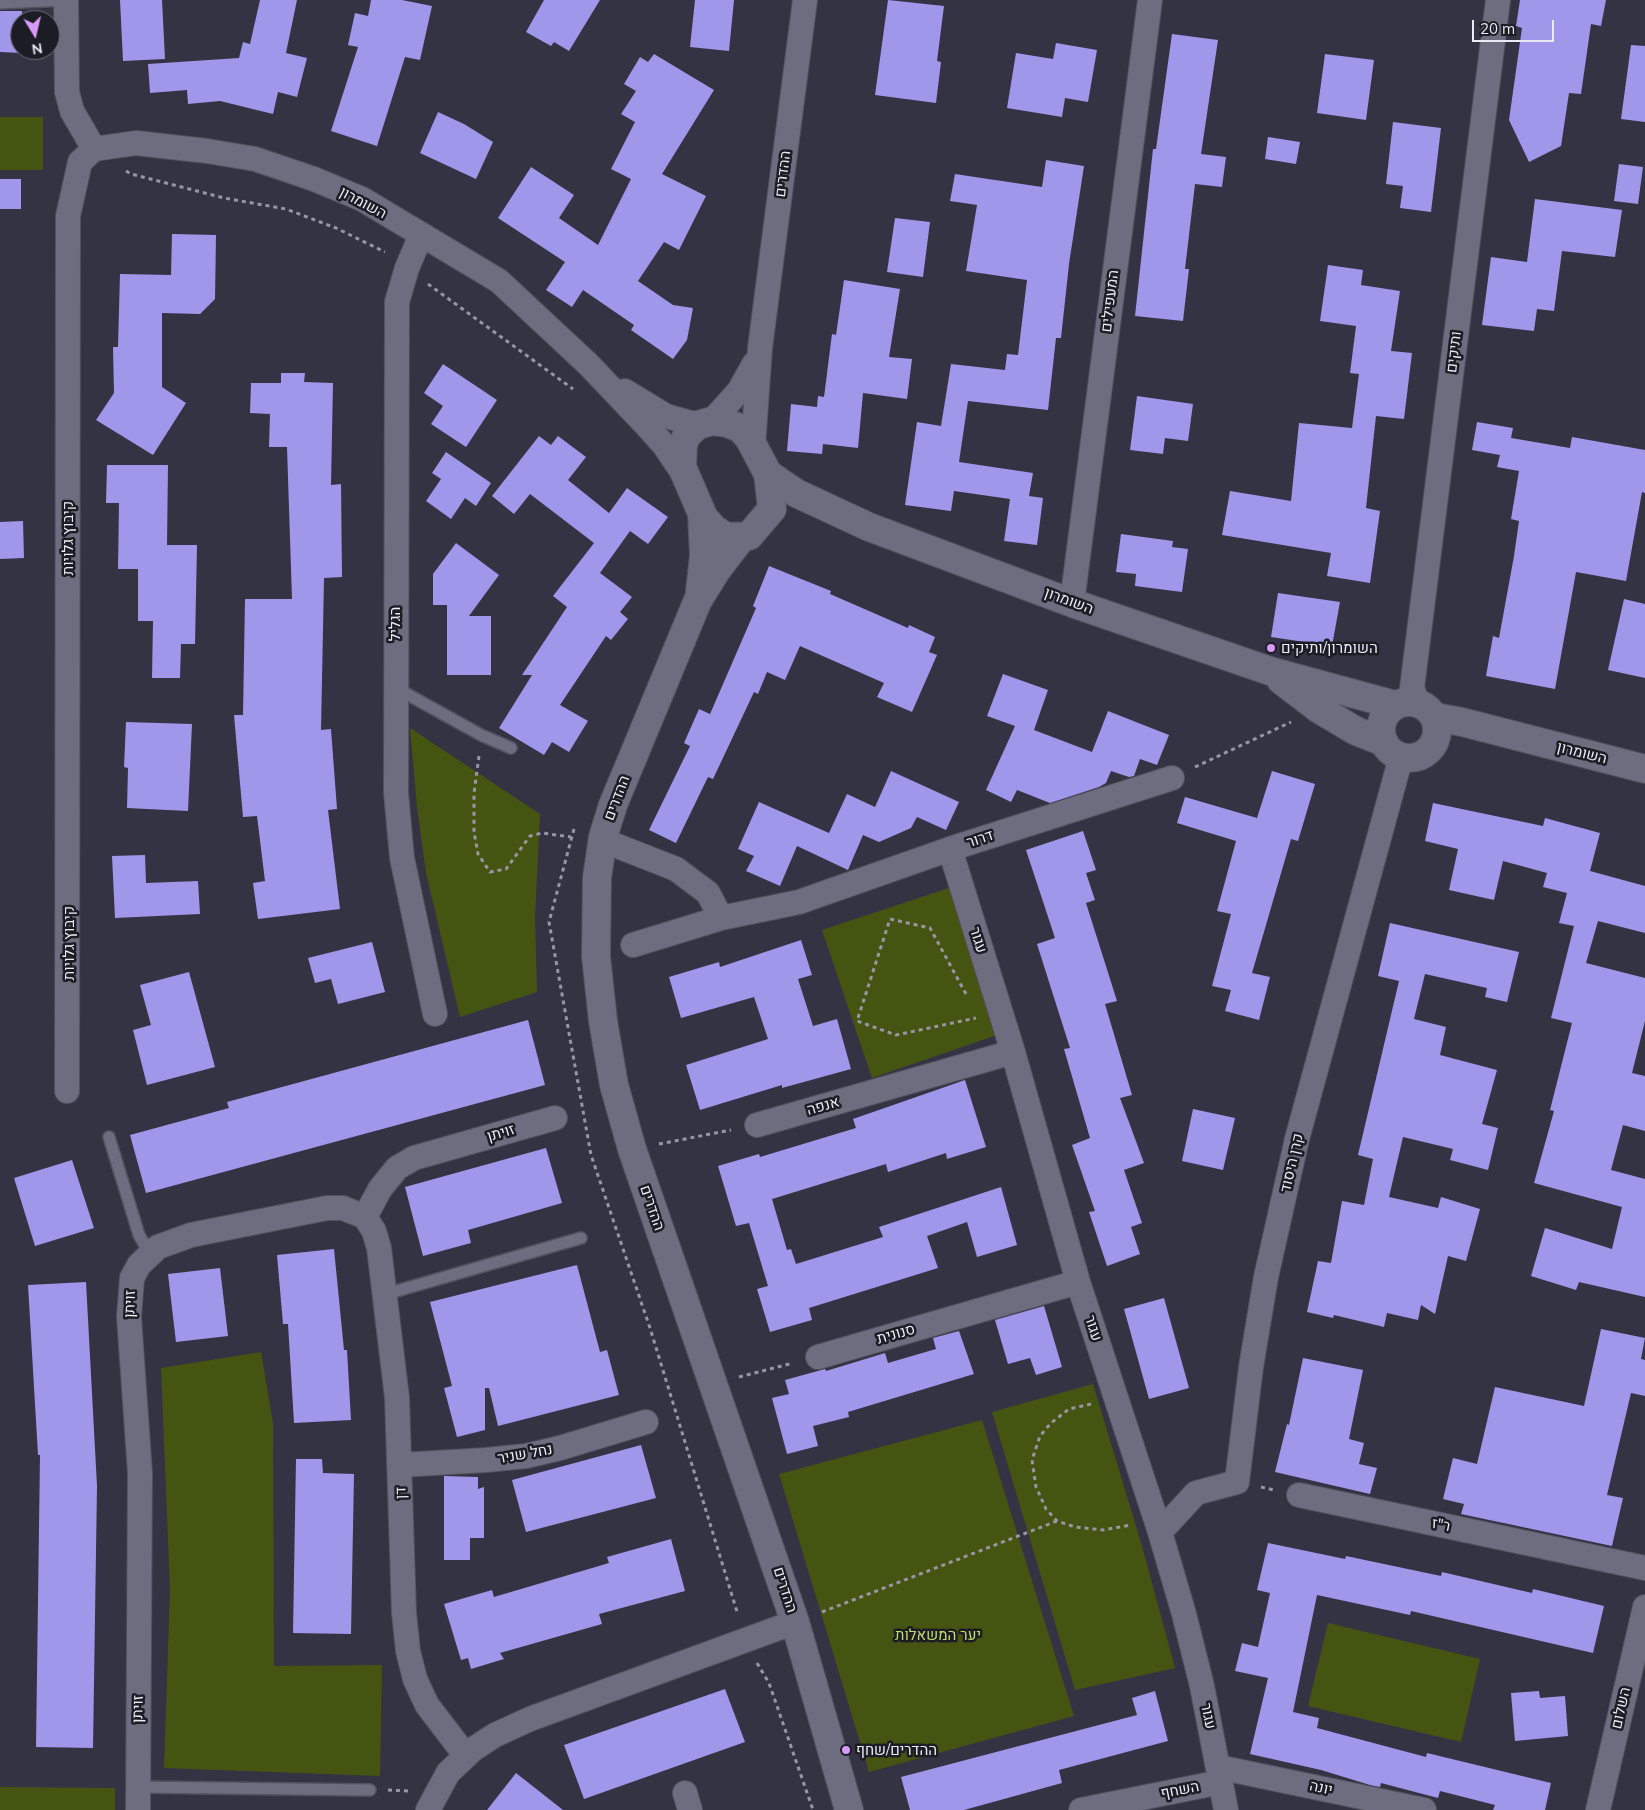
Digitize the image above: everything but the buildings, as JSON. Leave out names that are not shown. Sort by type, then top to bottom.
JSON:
[{"type":"street","points":[[66,0],[67,92],[72,111],[94,150]]},
{"type":"street","name":"ההדרים","points":[[753,447],[760,348],[805,0]]},
{"type":"street","name":"המעפילים","points":[[1072,603],[1150,0]]},
{"type":"street","name":"ותיקים","points":[[1421,716],[1412,688],[1498,0]]},
{"type":"street","name":"השומרון","points":[[94,150],[136,143],[207,151],[255,159],[314,179],[362,199],[499,281],[589,365],[664,445],[687,479]]},
{"type":"street","name":"קיבוץ גלויות","points":[[67,1091],[68,216],[80,162],[94,150]]},
{"type":"street","name":"הגליל","points":[[421,235],[407,268],[397,302],[395,346],[396,793],[402,858],[435,1014]]},
{"type":"street","name":"ההדרים","points":[[705,423],[740,392],[760,348]]},
{"type":"street","name":"השומרון","points":[[589,365],[645,404],[666,416],[705,423]]},
{"type":"street","points":[[705,423],[727,423],[740,428],[749,438],[753,447],[768,474],[772,509],[749,536],[726,537],[714,529],[702,514],[682,467],[683,444],[686,435],[705,423]]},
{"type":"street","name":"השומרון","points":[[768,474],[796,492],[869,527],[1072,603],[1270,671],[1421,716],[1645,769]]},
{"type":"street","name":"השומרון","points":[[772,509],[869,527]]},
{"type":"street","name":"ההדרים","points":[[698,600],[704,556],[702,514]]},
{"type":"street","name":"ההדרים","points":[[742,537],[716,570],[698,600],[613,805],[602,840],[596,878],[596,956],[602,1021],[614,1085],[632,1149],[795,1622],[849,1810]]},
{"type":"street","name":"השומרון","points":[[1270,671],[1319,709],[1392,750]]},
{"type":"street","points":[[1385,715],[1421,716],[1432,747],[1418,757],[1392,750],[1380,728],[1385,715]]},
{"type":"street","name":"קרן היסוד","points":[[1237,1482],[1251,1366],[1260,1313],[1297,1140],[1392,750]]},
{"type":"street","name":"דרור","points":[[633,945],[721,918],[798,902],[950,849],[1172,778]]},
{"type":"street","points":[[602,840],[676,869],[708,893],[721,918]]},
{"type":"street","name":"עגור","points":[[950,849],[1013,1052],[1078,1282],[1158,1526],[1202,1686],[1226,1810]]},
{"type":"street","name":"אנפה","points":[[756,1125],[1013,1052]]},
{"type":"street","name":"זויתן","points":[[138,1799],[140,1473],[129,1318],[132,1278],[139,1265],[158,1247],[191,1235],[327,1208],[343,1208],[364,1217],[380,1189],[397,1168],[414,1158],[555,1118]]},
{"type":"street","name":"דן","points":[[364,1217],[374,1231],[379,1248],[386,1294],[397,1398],[404,1613],[415,1679],[427,1704],[466,1756]]},
{"type":"street","name":"סנונית","points":[[818,1357],[1078,1282]]},
{"type":"street","name":"נחל שניר","points":[[400,1465],[526,1456],[560,1448],[646,1422]]},
{"type":"street","points":[[1158,1526],[1196,1493],[1237,1482]]},
{"type":"street","name":"ר\"ז","points":[[1299,1496],[1645,1568]]},
{"type":"street","name":"השלום","points":[[1598,1810],[1645,1607]]},
{"type":"street","points":[[432,1800],[448,1772],[495,1735],[530,1718],[795,1622]]},
{"type":"street","name":"השחף","points":[[1081,1810],[1220,1774]]},
{"type":"street","name":"יונה","points":[[1220,1774],[1424,1810]]},
{"type":"lane","points":[[0,3],[66,0]]},
{"type":"lane","points":[[396,688],[481,735],[511,748]]},
{"type":"lane","points":[[108,1137],[139,1235],[150,1254]]},
{"type":"lane","points":[[386,1294],[581,1238]]},
{"type":"lane","points":[[138,1799],[370,1790]]},
{"type":"path","points":[[94,150],[131,174],[224,198],[286,209],[328,224],[383,250],[581,394]]},
{"type":"path","points":[[1172,778],[1319,709]]},
{"type":"path","points":[[481,735],[474,793],[474,832],[478,854],[490,872],[506,869],[530,836],[542,833],[571,838]]},
{"type":"path","points":[[970,1002],[930,928],[890,920],[857,1021],[896,1035],[978,1018],[974,1010]]},
{"type":"path","points":[[632,1149],[756,1125]]},
{"type":"path","points":[[713,1383],[818,1357]]},
{"type":"path","points":[[1116,1399],[1069,1409],[1051,1423],[1040,1436],[1032,1460],[1036,1487],[1046,1509],[1057,1521],[1075,1527],[1103,1530],[1158,1526]]},
{"type":"path","points":[[1237,1482],[1299,1496]]},
{"type":"path","points":[[795,1622],[1057,1521]]},
{"type":"path","points":[[370,1790],[432,1800]]},
{"type":"green space","points":[[0,117],[43,117],[43,170],[0,170]]},
{"type":"green space","points":[[410,728],[540,814],[535,917],[537,992],[460,1017],[426,873],[417,807]]},
{"type":"green space","points":[[949,888],[997,1035],[872,1078],[822,930]]},
{"type":"green space","points":[[261,1352],[273,1423],[274,1666],[382,1665],[380,1776],[164,1768],[170,1589],[161,1368]]},
{"type":"green space","points":[[1093,1384],[1142,1546],[1175,1668],[1075,1690],[992,1412]]},
{"type":"green space","name":"יער המשאלות","points":[[982,1420],[1074,1716],[869,1772],[779,1474]]},
{"type":"green space","points":[[1328,1623],[1480,1659],[1461,1742],[1308,1706]]},
{"type":"green space","points":[[0,1787],[115,1788],[115,1810],[0,1810]]},
{"type":"place","name":"השומרון/ותיקים","points":[[1271,648]]},
{"type":"place","name":"ההדרים/שחף","points":[[846,1750]]}]
